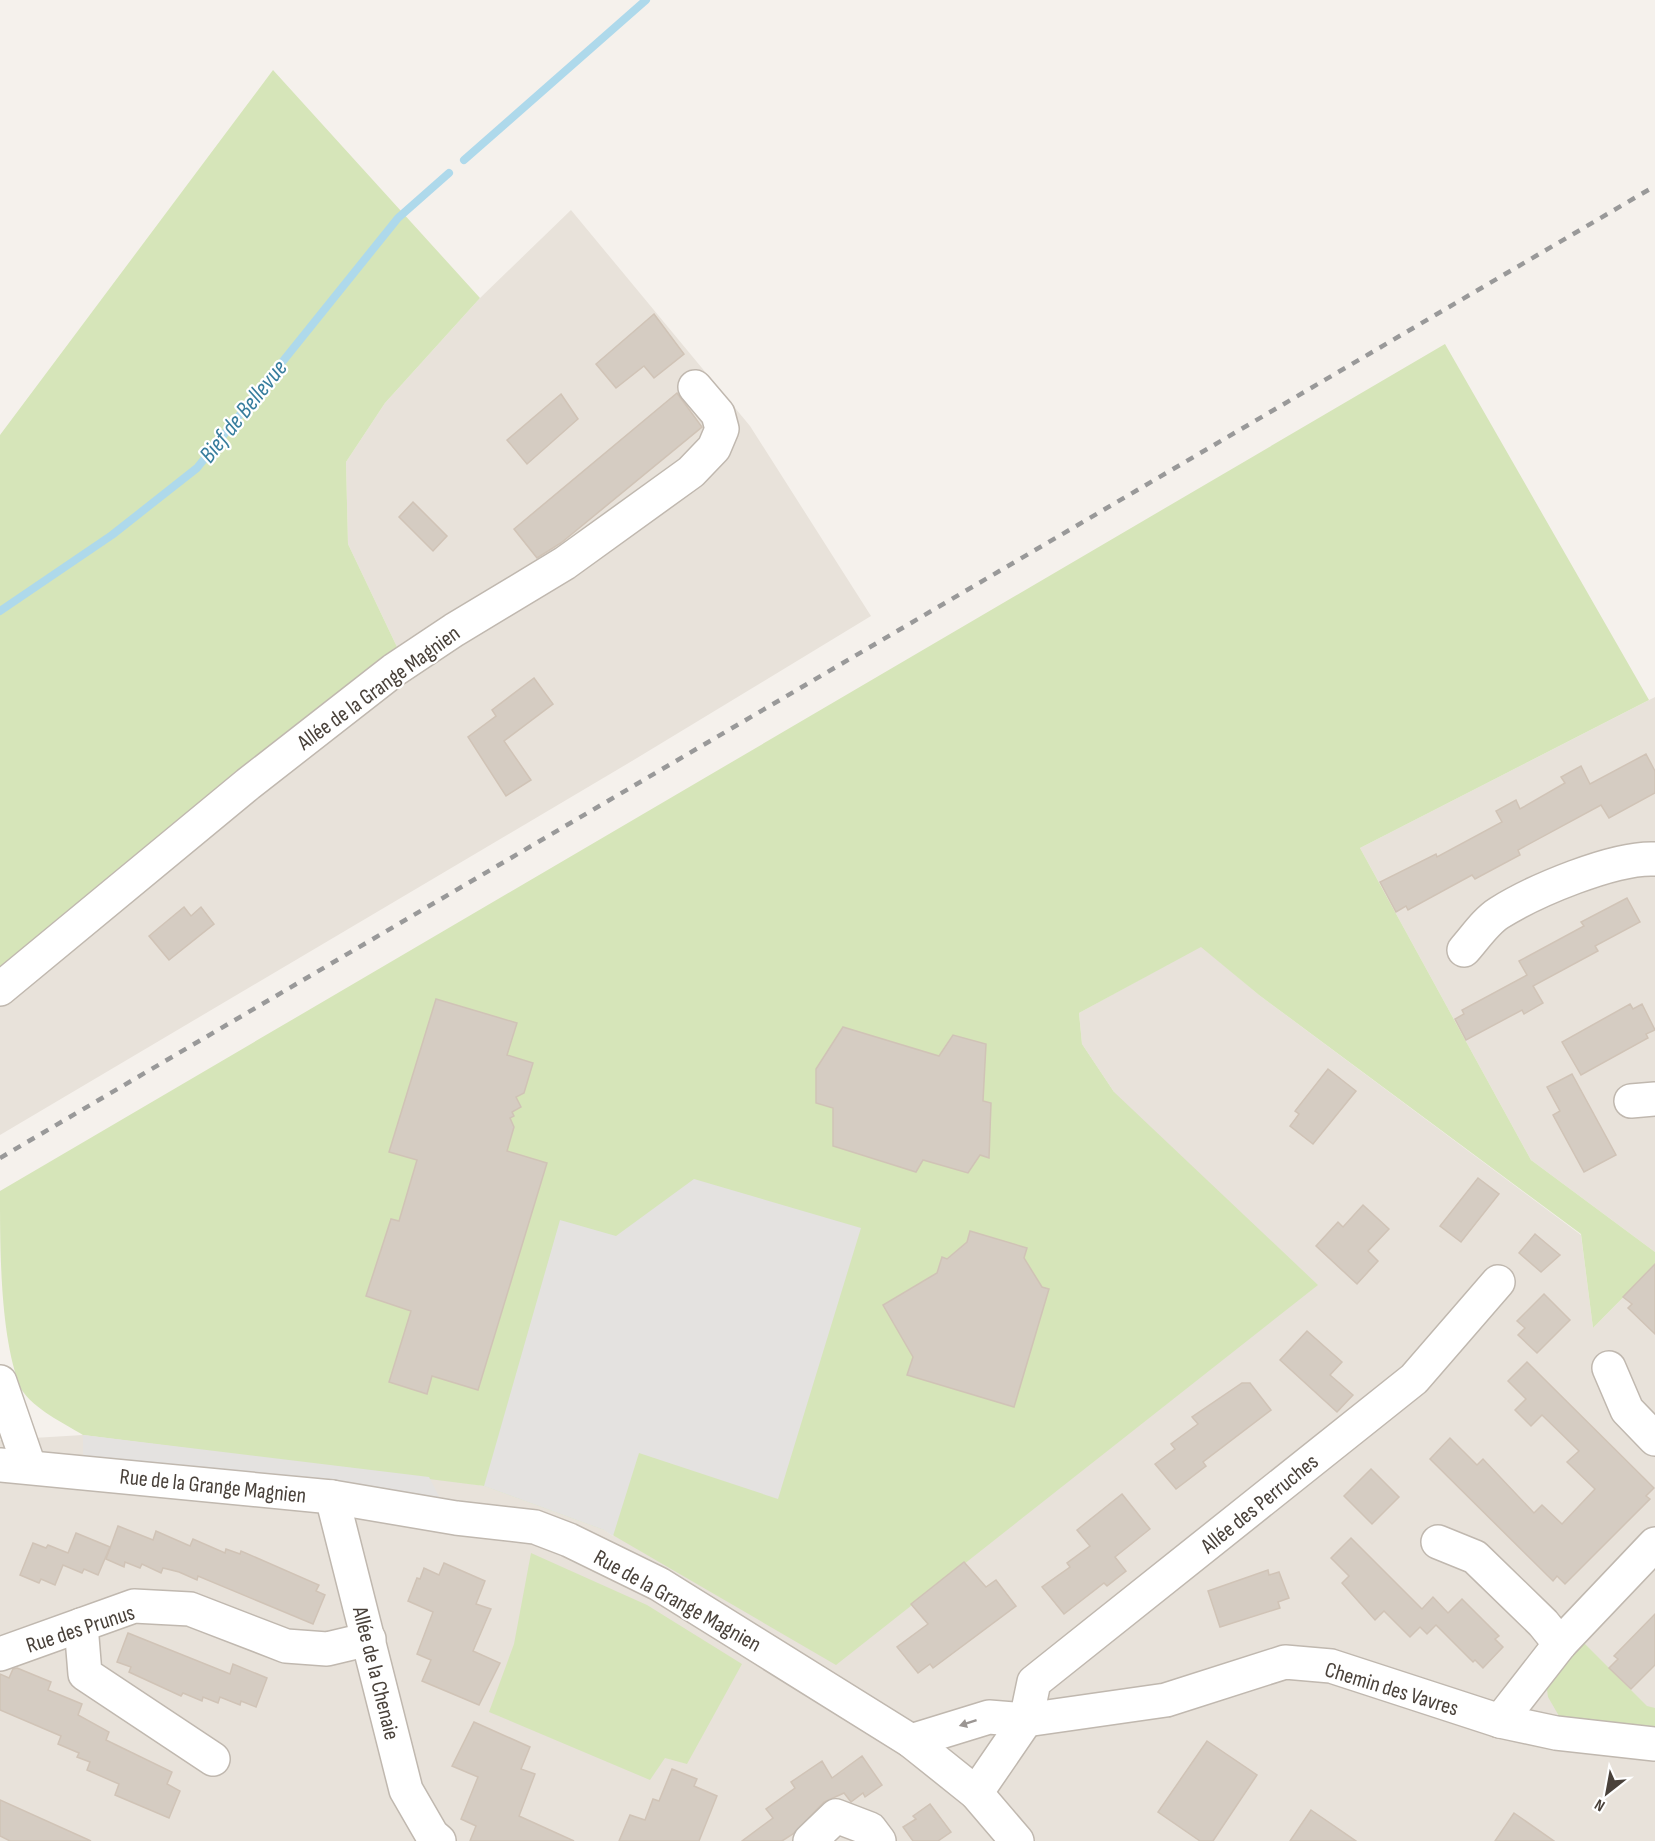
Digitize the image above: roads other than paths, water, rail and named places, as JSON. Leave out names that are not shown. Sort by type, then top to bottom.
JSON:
[{"type":"street","name":"Allée de la Grange Magnien","points":[[0,989],[248,784],[394,670],[436,641],[565,563],[630,519],[691,472],[714,448],[722,429],[718,414],[695,387]]},
{"type":"street","points":[[1464,950],[1497,914],[1554,886],[1641,858],[1655,859]]},
{"type":"street","name":"Allée des Perruches","points":[[1026,1720],[1034,1682],[1414,1378],[1498,1282]]},
{"type":"street","points":[[1609,1368],[1626,1410],[1655,1439]]},
{"type":"street","points":[[0,1382],[14,1465]]},
{"type":"street","name":"Rue de la Grange Magnien","points":[[14,1465],[332,1497],[456,1518],[535,1527],[569,1540],[659,1584],[912,1741],[976,1793],[1017,1841]]},
{"type":"street","name":"Allée de la Chenaie","points":[[332,1497],[406,1790],[432,1835],[439,1841]]},
{"type":"street","points":[[1438,1542],[1474,1557],[1543,1623],[1560,1644]]},
{"type":"street","points":[[1500,1721],[1560,1644],[1655,1544]]},
{"type":"street","name":"Rue des Prunus","points":[[0,1654],[134,1606],[190,1609],[286,1646],[327,1649],[369,1639]]},
{"type":"street","points":[[81,1625],[85,1674],[213,1759]]},
{"type":"street","name":"Chemin des Vavres","points":[[912,1741],[989,1717],[1026,1720],[1166,1700],[1285,1662],[1331,1666],[1500,1721],[1556,1733],[1655,1744]]},
{"type":"street","points":[[976,1793],[1026,1720]]},
{"type":"street","points":[[810,1841],[836,1816],[870,1829],[879,1841]]},
{"type":"waterway","name":"Bief de Bellevue","points":[[464,160],[646,0]]},
{"type":"waterway","name":"Bief de Bellevue","points":[[0,611],[112,535],[197,468],[398,218],[449,173]]},
{"type":"railway","points":[[0,1158],[1655,186]]}]
